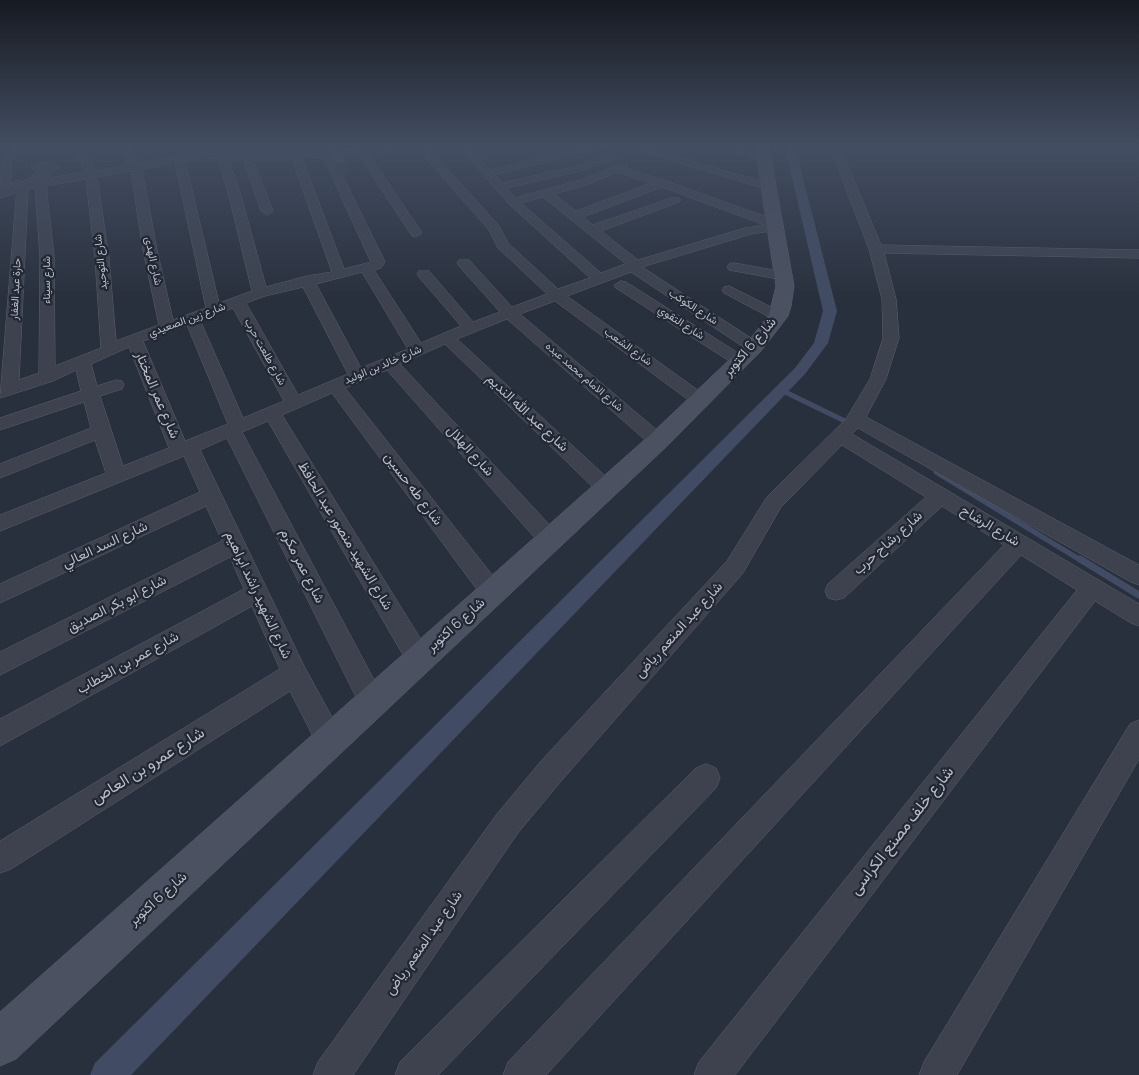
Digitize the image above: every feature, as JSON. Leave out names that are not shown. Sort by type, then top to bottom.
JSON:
[{"type":"main road","name":"شارع 6 اكتوبر","points":[[0,1043],[607,489],[747,354],[778,316],[785,296],[784,276],[769,197]]},
{"type":"street","name":"حارة عبد الغفار","points":[[5,391],[16,289],[15,221],[12,197]]},
{"type":"street","name":"شارع سيناء","points":[[41,197],[47,256],[46,376]]},
{"type":"street","name":"شارع التوحيد","points":[[94,197],[102,258],[109,350]]},
{"type":"street","name":"شارع الهدى","points":[[140,197],[167,327]]},
{"type":"street","points":[[189,197],[214,311]]},
{"type":"street","points":[[235,197],[260,293]]},
{"type":"street","points":[[262,197],[267,211]]},
{"type":"street","points":[[314,197],[339,273]]},
{"type":"street","points":[[344,197],[372,265],[417,350]]},
{"type":"street","points":[[392,197],[416,233]]},
{"type":"street","name":"شارع الشعب","points":[[467,197],[495,229],[503,245],[556,295],[700,400]]},
{"type":"street","points":[[508,197],[599,279]]},
{"type":"street","points":[[513,202],[530,197]]},
{"type":"street","name":"شارع الكوكب","points":[[550,197],[633,266],[747,354]]},
{"type":"street","points":[[574,216],[623,197]]},
{"type":"street","points":[[699,197],[774,226]]},
{"type":"street","name":"شارع عبد المنعم رياض","points":[[333,1074],[518,811],[552,770],[719,586],[734,567],[765,515],[785,490],[848,428],[878,379],[891,338],[889,299],[876,249],[855,197]]},
{"type":"street","points":[[592,230],[675,200]]},
{"type":"street","name":"شارع خالد بن الوليد","points":[[0,524],[235,429],[470,328],[633,266],[749,231],[774,226]]},
{"type":"street","points":[[876,249],[1139,254]]},
{"type":"street","name":"شارع الامام محمد عبده","points":[[464,263],[509,313],[658,441]]},
{"type":"street","name":"شارع زين الصعيدي","points":[[5,391],[82,362],[134,339],[260,293],[372,265]]},
{"type":"street","points":[[734,268],[784,276]]},
{"type":"street","points":[[424,274],[470,328]]},
{"type":"street","points":[[307,280],[357,376]]},
{"type":"street","name":"شارع التقوي","points":[[622,285],[747,354]]},
{"type":"street","points":[[0,293],[16,289]]},
{"type":"street","points":[[729,290],[778,316]]},
{"type":"street","name":"شارع طلعت حرب","points":[[237,301],[294,404]]},
{"type":"street","points":[[0,315],[15,311]]},
{"type":"street","name":"شارع عمر مكرم","points":[[192,319],[235,429],[372,702]]},
{"type":"street","name":"شارع عبد الله النديم","points":[[447,338],[607,489]]},
{"type":"street","name":"شارع عمر المختار","points":[[134,339],[185,449]]},
{"type":"street","points":[[82,362],[101,431],[117,477]]},
{"type":"street","name":"شارع الهلال","points":[[389,362],[550,540]]},
{"type":"street","points":[[0,424],[116,385]]},
{"type":"street","name":"شارع طه حسين","points":[[335,386],[492,592]]},
{"type":"street","name":"شارع الشهيد منصور عبد الحافظ","points":[[272,413],[419,659]]},
{"type":"street","name":"شارع الرشاح","points":[[848,428],[940,496],[1139,616]]},
{"type":"street","name":"شارع الرشاح","points":[[848,428],[1139,576]]},
{"type":"street","points":[[0,471],[101,431]]},
{"type":"street","name":"شارع الشهيد راشد ابراهيم","points":[[185,449],[211,495],[295,674],[330,741]]},
{"type":"street","name":"شارع السد العالي","points":[[0,594],[211,495]]},
{"type":"street","name":"شارع رشاح حرب","points":[[836,590],[940,496]]},
{"type":"street","points":[[521,1075],[1019,543]]},
{"type":"street","name":"شارع ابو بكر الصديق","points":[[0,664],[234,545]]},
{"type":"street","name":"شارع خلف مصنع الكراسى","points":[[712,1075],[1092,588]]},
{"type":"street","name":"شارع عمر بن الخطاب","points":[[0,734],[256,593]]},
{"type":"street","name":"شارع عمرو بن العاص","points":[[0,858],[295,674]]},
{"type":"street","points":[[936,1075],[1139,733]]},
{"type":"street","points":[[413,1075],[706,778]]},
{"type":"waterway","points":[[107,1075],[800,371],[821,343],[830,311],[802,197]]},
{"type":"waterway","points":[[781,390],[849,423]]},
{"type":"waterway","points":[[936,472],[1082,561]]},
{"type":"waterway","points":[[1080,559],[1139,595]]}]
